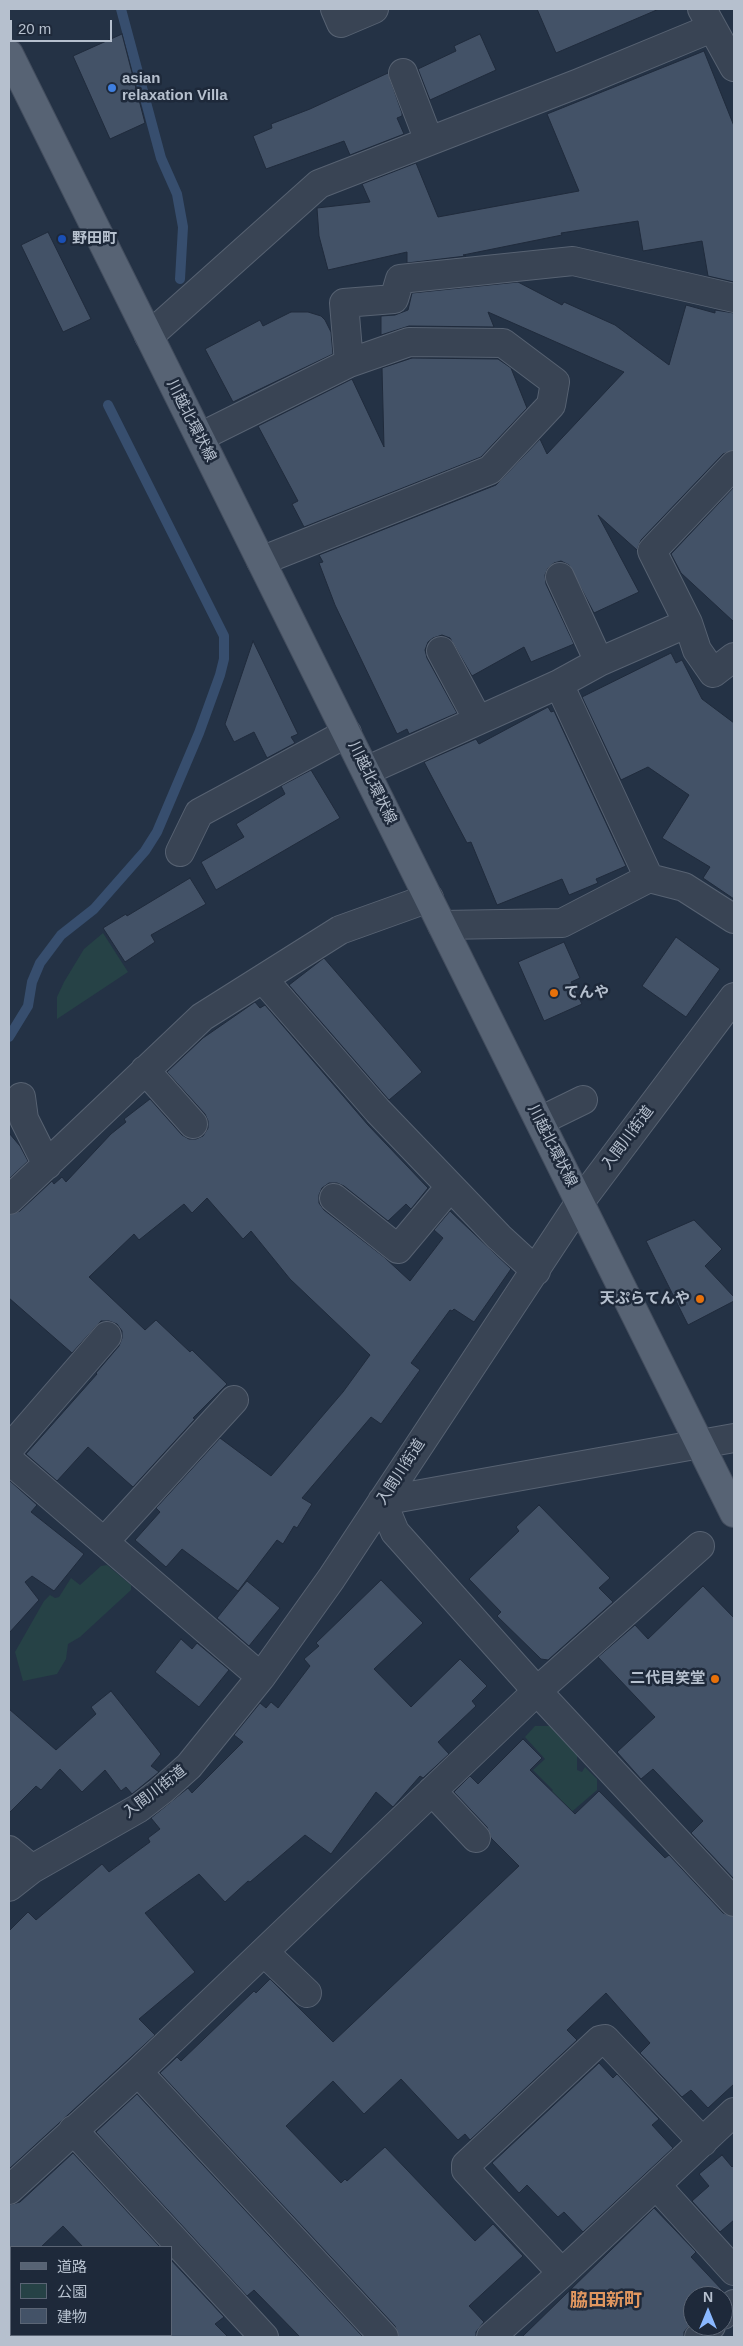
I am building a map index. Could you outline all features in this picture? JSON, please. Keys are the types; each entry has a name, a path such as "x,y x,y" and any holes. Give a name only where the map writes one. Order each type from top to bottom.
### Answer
{"main road":[{"name":"川越北環状線","path":"9,54 734,1513"}],"street":[{"path":"335,9 341,23 374,9"},
{"path":"149,336 320,184 579,83 707,18 734,67"},
{"path":"403,74 429,141"},
{"path":"349,363 344,303 394,299 400,279 573,261 734,298"},
{"path":"200,437 349,363 409,342 503,344 555,382 551,405 490,470 261,561"},
{"path":"734,465 652,551 688,623 697,650 713,673 734,657"},
{"path":"560,577 598,662"},
{"path":"366,772 559,684 598,662 688,623"},
{"path":"441,652 478,720"},
{"path":"559,684 649,878"},
{"path":"180,852 199,813 347,733"},
{"path":"442,926 562,923 649,878 684,887 734,919"},
{"path":"9,1200 202,1017 340,930 429,898"},
{"path":"263,979 378,1111 450,1187 536,1271"},
{"name":"入間川街道","path":"9,1887 32,1869 139,1808 189,1766 261,1677 331,1579 466,1373 667,1074 734,997"},
{"path":"145,1070 193,1124"},
{"path":"20,1097 24,1119 47,1165"},
{"path":"540,1121 583,1100"},
{"path":"334,1198 398,1249 450,1187"},
{"path":"9,1449 107,1336"},
{"path":"104,1542 234,1400"},
{"path":"734,1438 382,1501 395,1532 537,1692 734,1902"},
{"path":"9,1460 261,1677"},
{"path":"9,2190 138,2072 537,1692 700,1546"},
{"path":"432,1791 476,1838"},
{"path":"9,1850 32,1869"},
{"path":"264,1952 307,1993"},
{"path":"562,2274 466,2170 466,2165 600,2040 605,2039 703,2142"},
{"path":"138,2072 384,2337"},
{"path":"491,2337 562,2274 734,2112"},
{"path":"73,2130 264,2337"},
{"path":"656,2185 734,2271"}],"green space":[{"path":"103,933 128,972 57,1019 57,997 64,982 84,949"},
{"path":"107,1565 131,1585 131,1590 80,1637 68,1644 66,1659 57,1674 23,1681 15,1652 44,1601 50,1595 55,1598 59,1597 71,1578 80,1585 101,1566"},
{"path":"535,1726 550,1726 577,1755 577,1770 582,1772 585,1767 597,1779 597,1790 568,1815 526,1815 553,1790 533,1770 545,1759 525,1737"}],"building":[{"path":"537,9 659,9 556,53"},
{"path":"122,34 145,123 110,139 73,56"},
{"path":"480,34 496,70 430,100 418,69 456,51 454,46"},
{"path":"704,51 734,126 734,282 708,276 702,241 643,251 638,221 561,233 562,235 463,255 466,256 407,263 407,252 328,270 319,236 317,208 370,202 362,184 416,163 438,217 579,191 547,114"},
{"path":"388,73 402,113 402,116 397,118 404,134 350,155 344,141 266,169 253,136 272,128 271,124 310,109"},
{"path":"48,232 91,319 63,332 21,245"},
{"path":"518,282 562,305 564,302 615,325 669,365 686,305 715,313 715,310 734,313 734,450 723,454 641,540 637,550 598,515 639,592 594,613 569,565 561,561 554,563 548,568 545,575 546,584 574,644 531,662 524,647 472,676 450,638 442,635 428,642 425,650 427,658 457,713 409,734 407,729 397,734 335,605 319,563 323,562 319,555 496,485 540,439 547,454 624,372 488,312 494,327 409,326 381,335 381,316 395,315 408,310 412,293"},
{"path":"291,312 308,312 321,316 325,320 331,332 333,354 233,402 205,349 260,320 263,326"},
{"path":"412,358 498,359 511,368 527,408 481,457 304,527 292,504 298,501 258,426 352,379 384,447 382,368"},
{"path":"734,487 734,622 681,573 671,554"},
{"path":"253,641 298,734 291,737 295,743 267,758 254,732 234,742 225,724"},
{"path":"671,653 676,663 682,660 702,699 734,723 734,899 703,878 710,867 662,838 689,795 648,767 621,780 582,697"},
{"path":"548,707 551,712 554,711 626,866 596,879 598,883 569,895 562,879 497,905 471,842 467,843 424,762 476,739 479,744"},
{"path":"311,770 340,818 216,890 201,862 244,837 236,824 285,794 281,786"},
{"path":"190,878 206,904 151,935 155,942 125,962 103,928 126,914 127,916"},
{"path":"676,937 720,969 686,1017 642,986"},
{"name":"てんや","path":"564,942 580,978 571,982 582,1004 544,1021 518,962"},
{"path":"324,958 422,1072 389,1100 289,985"},
{"path":"255,1002 260,1008 265,1005 368,1125 428,1188 411,1209 406,1204 388,1221 344,1186 337,1183 329,1183 322,1188 319,1195 319,1203 324,1210 384,1257 410,1281 443,1238 434,1230 450,1211 511,1269 474,1322 454,1309 450,1310 411,1363 420,1370 381,1424 371,1417 302,1498 312,1504 297,1528 294,1526 283,1544 277,1540 238,1591 182,1549 166,1567 135,1540 160,1512 156,1508 220,1438 271,1476 343,1392 370,1355 290,1279 251,1231 243,1239 207,1198 192,1213 184,1204 139,1240 134,1234 89,1277 145,1330 156,1320 190,1352 192,1350 227,1384 193,1418 195,1419 133,1487 88,1447 57,1481 26,1454 97,1374 119,1346 122,1331 117,1324 101,1321 72,1353 9,1298 9,1215 20,1211 52,1181 54,1184 62,1177 66,1182 111,1134 126,1122 124,1119 150,1099 182,1135 189,1139 203,1136 208,1128 205,1114 167,1072 203,1038"},
{"path":"9,1133 20,1146 28,1161 9,1179"},
{"path":"694,1220 722,1249 705,1266 734,1297 734,1301 688,1325 646,1241"},
{"path":"9,1480 37,1505 31,1512 84,1554 54,1591 32,1576 25,1582 39,1600 9,1633"},
{"path":"539,1505 610,1578 599,1588 613,1602 548,1660 541,1659 497,1616 501,1612 469,1579 519,1531 516,1527"},
{"path":"381,1580 423,1623 374,1669 411,1707 460,1659 487,1686 472,1701 476,1706 438,1742 449,1754 423,1778 420,1776 393,1807 376,1792 331,1854 305,1835 225,1902 199,1874 145,1913 195,1972 139,2019 155,2035 9,2169 9,1931 28,1912 36,1920 102,1864 109,1872 150,1842 148,1838 160,1829 151,1818 188,1788 192,1793 243,1742 234,1735 260,1703 266,1708 271,1702 278,1708 310,1666 304,1659 319,1646 316,1643"},
{"path":"247,1581 280,1608 249,1646 217,1618"},
{"path":"703,1586 734,1618 734,1879 691,1833 703,1821 653,1769 641,1779 617,1752 655,1717 598,1657 635,1625 648,1639"},
{"path":"181,1639 192,1649 197,1643 229,1670 199,1707 155,1672"},
{"path":"111,1691 161,1754 151,1766 159,1772 132,1794 126,1787 121,1791 105,1770 82,1792 60,1769 41,1790 36,1786 9,1813 9,1709 56,1750 96,1714 91,1707"},
{"path":"523,1739 542,1758 530,1770 575,1814 599,1791 665,1858 669,1855 723,1913 734,1917 734,2084 708,2108 691,2090 682,2097 640,2053 650,2043 606,1993 567,2030 577,2040 470,2140 465,2134 458,2140 401,2079 364,2114 333,2081 286,2126 341,2183 345,2179 347,2181 385,2147 475,2241 493,2224 523,2256 469,2306 484,2322 476,2332 476,2337 399,2337 395,2326 160,2073 177,2057 181,2061 254,1991 256,1993 270,1979 333,2042 519,1866 491,1838 487,1827 454,1792 470,1776 478,1784"},
{"path":"599,2063 613,2078 617,2074 659,2119 652,2125 673,2148 583,2232 564,2212 558,2217 527,2185 519,2193 492,2163"},
{"path":"137,2094 363,2337 300,2337 254,2290 247,2296 96,2132"},
{"path":"73,2153 159,2246 82,2246 63,2226 42,2246 9,2247 9,2205 20,2202"},
{"path":"722,2155 732,2167 734,2165 734,2220 720,2232 692,2201 709,2186 699,2174"},
{"path":"654,2208 696,2252 691,2257 718,2286 683,2286 684,2337 522,2337"},
{"path":"172,2261 224,2317 215,2324 228,2337 171,2337"}],"waterway":[{"path":"121,9 161,158 177,194 183,227 180,279"},
{"path":"9,1037 28,1006 32,982 40,963 61,935 94,909 145,851 157,832 199,733 224,659 224,636 108,405"}],"place":[{"name":"asian relaxation Villa","path":"112,88"},
{"name":"野田町","path":"62,239"},
{"name":"てんや","path":"554,993"},
{"name":"天ぷらてんや","path":"700,1299"},
{"name":"二代目笑堂","path":"715,1679"}],"district":[{"name":"脇田新町","path":"606,2301"}]}
